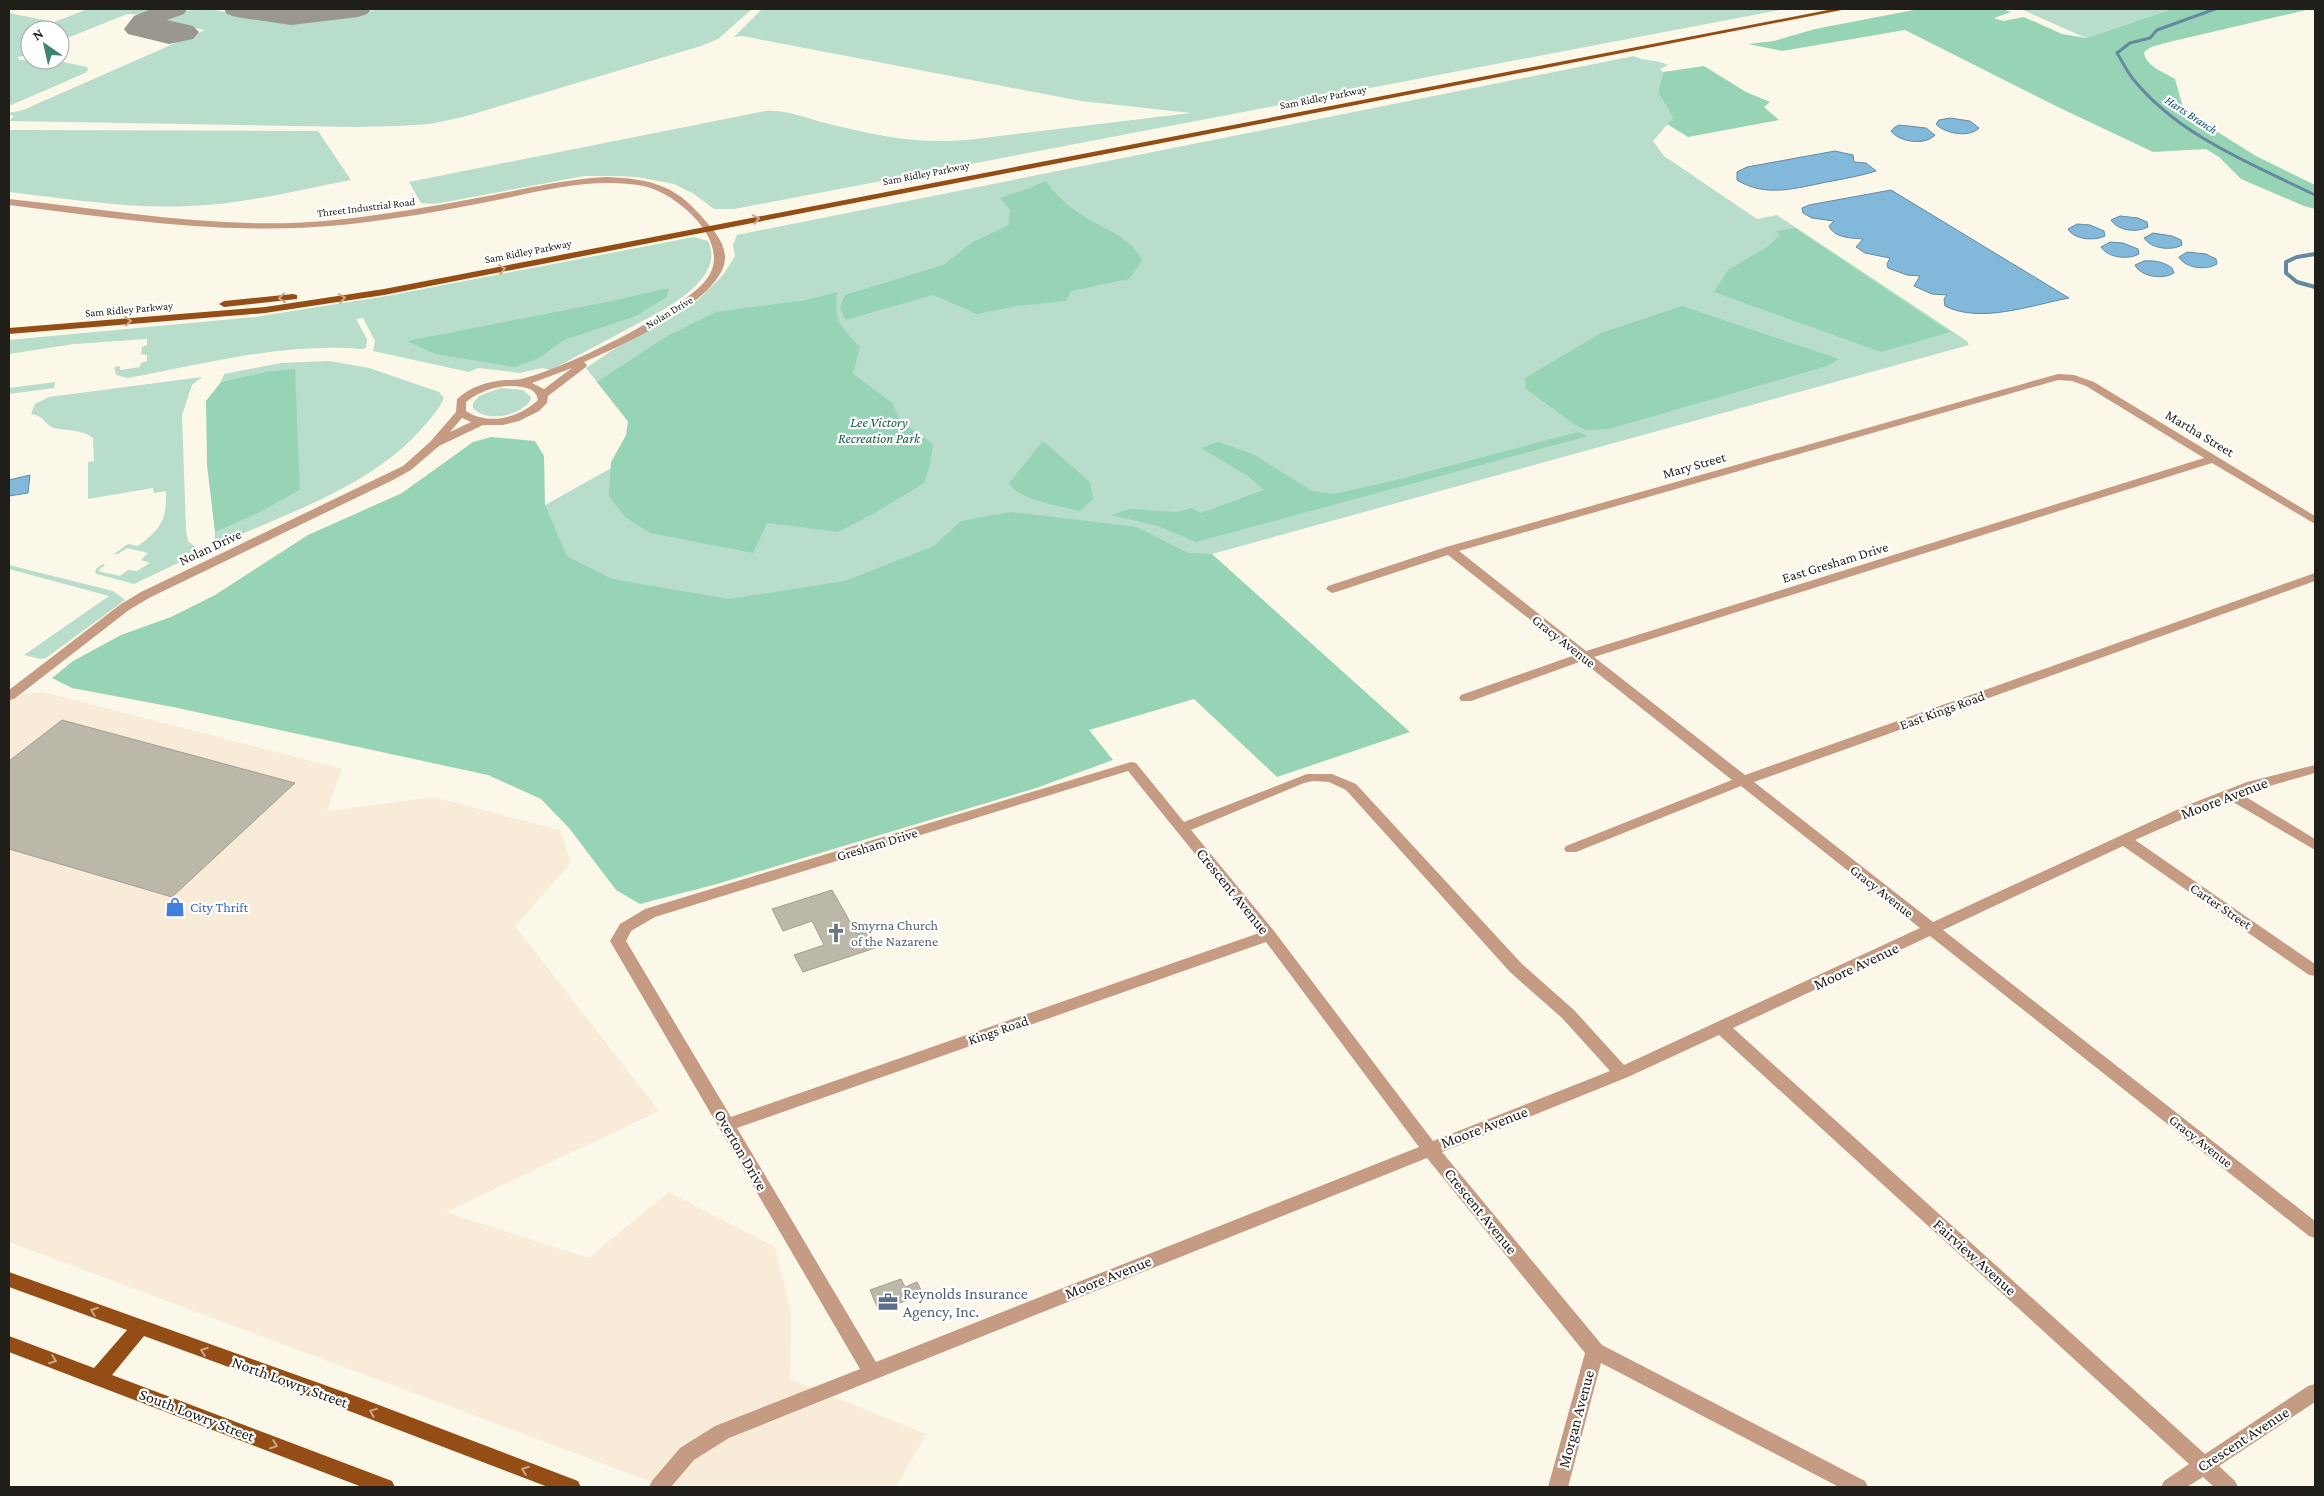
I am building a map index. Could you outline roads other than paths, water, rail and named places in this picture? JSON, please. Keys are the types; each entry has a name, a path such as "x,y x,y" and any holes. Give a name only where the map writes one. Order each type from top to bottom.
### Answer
{"main road":[{"name":"Sam Ridley Parkway","path":"9,333 265,310 366,294 705,225 1809,9"},
{"name":"Sam Ridley Parkway","path":"9,322 300,296 378,283 705,225 1843,9"},
{"name":"North Lowry Street","path":"9,1279 351,1403 571,1487"},
{"path":"98,1377 140,1328"},
{"name":"South Lowry Street","path":"9,1344 385,1487"}],"street":[{"name":"Threet Industrial Road","path":"9,202 196,226 322,224 413,213 562,185 604,180 645,184 663,188 683,199 705,225"},
{"name":"Nolan Drive","path":"9,695 125,607 145,595 407,468 435,444 461,412 461,402 473,391 495,384 520,383 552,373 598,352 668,315 690,301 716,275 720,264 718,242 705,225"},
{"name":"Nolan Drive","path":"435,444 482,421 503,421 529,413 543,401 543,395 598,352"},
{"name":"Martha Street","path":"2067,377 2090,384 2315,521"},
{"name":"Mary Street","path":"1332,589 1450,550 2040,381 2067,377"},
{"path":"520,383 539,389 543,395"},
{"path":"461,412 473,420 482,421"},
{"name":"East Gresham Drive","path":"1466,698 1583,656 2214,459"},
{"name":"Gracy Avenue","path":"1450,550 2315,1231"},
{"name":"East Kings Road","path":"1571,849 1742,781 2315,577"},
{"name":"Crescent Avenue","path":"1131,766 1269,935 1429,1148 1595,1351 1858,1487"},
{"name":"Gresham Drive","path":"625,928 635,920 667,908 1131,766"},
{"name":"Moore Avenue","path":"659,1487 687,1454 722,1432 1429,1148 1622,1073 2229,793 2274,778 2315,769"},
{"path":"1182,828 1299,780 1316,776 1331,776 1342,781 1358,794 1516,968 1568,1014 1622,1073"},
{"path":"2229,793 2315,845"},
{"name":"Carter Street","path":"2126,841 2315,970"},
{"name":"Overton Drive","path":"625,928 618,941 872,1372"},
{"name":"Kings Road","path":"727,1125 1269,935"},
{"name":"Fairview Avenue","path":"1722,1027 2228,1487"},
{"name":"Morgan Avenue","path":"1558,1487 1595,1351"},
{"name":"Crescent Avenue","path":"2171,1487 2315,1392"}],"water":[{"path":"1950,118 1970,121 1979,128 1970,133 1958,134 1945,130 1936,124 1939,120"},
{"path":"1899,125 1926,128 1935,135 1925,141 1906,140 1891,131"},
{"path":"1835,151 1853,155 1854,162 1866,163 1876,171 1845,179 1781,190 1759,189 1737,180 1737,172 1747,167"},
{"path":"1891,190 2069,298 1990,313 1959,311 1945,306 1944,299 1947,295 1932,294 1914,286 1920,276 1907,275 1888,268 1887,264 1890,258 1865,253 1856,247 1863,239 1839,235 1831,230 1829,226 1834,221 1812,218 1803,213 1802,208 1809,205"},
{"path":"2120,216 2138,218 2147,222 2148,227 2139,230 2123,229 2111,220"},
{"path":"2077,224 2090,225 2104,231 2105,236 2090,239 2075,235 2068,229"},
{"path":"2153,233 2172,236 2181,240 2182,245 2173,248 2162,248 2151,245 2144,238"},
{"path":"2110,242 2123,243 2138,249 2139,254 2129,257 2118,257 2108,254 2101,247"},
{"path":"2187,252 2206,254 2216,259 2217,264 2202,268 2186,264 2179,257"},
{"path":"2144,261 2166,264 2172,268 2174,273 2158,277 2147,275 2135,265"},
{"path":"30,475 28,493 9,496 9,480"}],"waterway":[{"name":"Harts Branch","path":"2215,9 2157,30 2150,38 2130,43 2117,53 2133,79 2151,99 2194,133 2242,160 2315,195"},
{"name":"Harts Branch","path":"2315,254 2297,257 2286,262 2286,273 2297,282 2315,287"}],"place":[{"name":"City Thrift","path":"175,907"},
{"name":"Smyrna Church of the Nazarene","path":"836,933"},
{"name":"Reynolds Insurance Agency, Inc.","path":"888,1302"}],"park label":[{"name":"Lee Victory Recreation Park","path":"879,430"}]}
